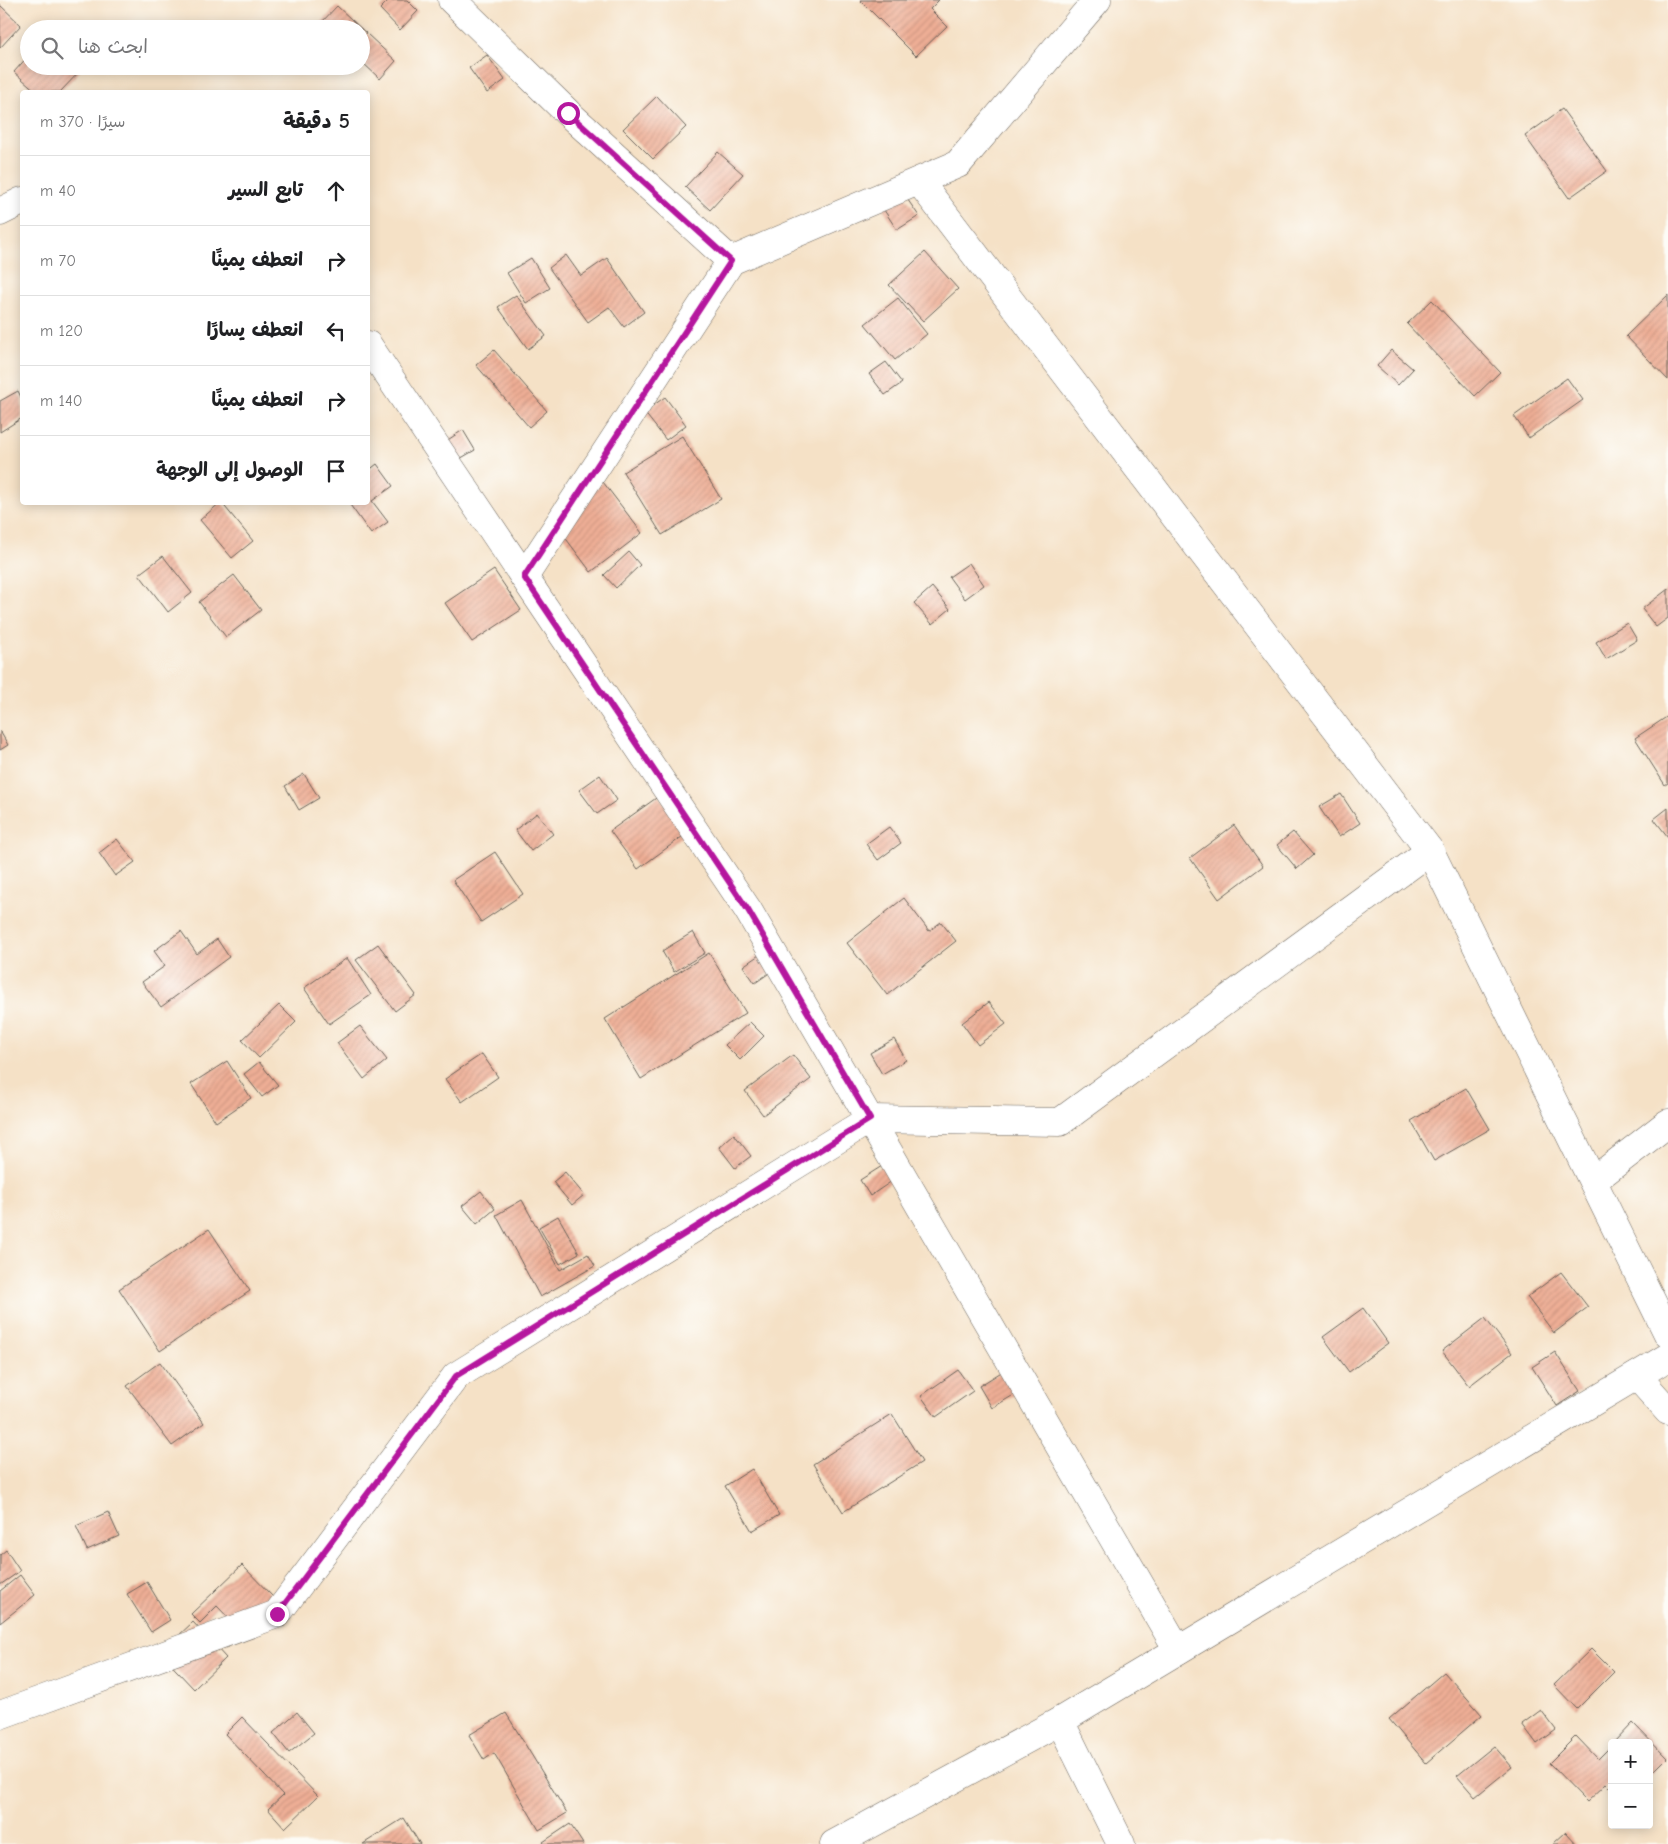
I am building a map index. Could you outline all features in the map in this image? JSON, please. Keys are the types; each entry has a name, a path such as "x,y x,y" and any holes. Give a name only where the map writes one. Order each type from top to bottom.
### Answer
{"street":[{"path":"452,0 568,113 731,261"},
{"path":"524,577 731,261 958,164 1097,0"},
{"path":"919,181 1430,851 1668,1334"},
{"path":"0,212 20,202"},
{"path":"370,348 748,910 1178,1650"},
{"path":"0,1715 277,1614 456,1376 870,1119 1060,1122 1430,851"},
{"path":"1593,1181 1668,1123"},
{"path":"834,1844 1060,1722 1668,1357"},
{"path":"1637,1376 1668,1411"},
{"path":"1060,1722 1121,1844"}],"building":[{"path":"389,0 407,0 418,11 400,30 380,9"},
{"path":"860,0 939,0 930,9 947,26 916,56"},
{"path":"0,5 20,26 0,48"},
{"path":"337,6 352,20 324,20"},
{"path":"370,37 396,61 380,79 370,70"},
{"path":"487,55 505,80 487,93 469,68"},
{"path":"20,65 20,75 76,75 62,90 35,90 14,72"},
{"path":"657,96 686,127 653,159 623,129"},
{"path":"1562,109 1607,171 1569,198 1525,136"},
{"path":"718,152 743,174 710,210 685,187"},
{"path":"903,193 919,216 897,230 882,207"},
{"path":"925,252 958,289 923,321 889,285"},
{"path":"566,255 581,276 607,258 644,312 624,327 609,307 588,322 549,268"},
{"path":"531,258 550,288 526,303 507,273"},
{"path":"516,295 546,336 528,349 498,307"},
{"path":"1668,295 1668,380 1626,336"},
{"path":"898,298 927,334 895,360 865,324"},
{"path":"1432,300 1500,372 1475,396 1407,324"},
{"path":"494,350 547,411 529,427 476,365"},
{"path":"1391,350 1413,369 1398,385 1377,366"},
{"path":"886,362 902,383 885,395 869,374"},
{"path":"1567,378 1583,400 1529,438 1514,416"},
{"path":"18,391 20,395 20,419 0,432 0,401"},
{"path":"665,397 686,425 666,440 644,412"},
{"path":"463,430 475,450 451,464 440,445"},
{"path":"682,436 721,499 662,535 623,472"},
{"path":"377,464 393,486 372,501 388,522 371,534 350,505 370,505 370,469"},
{"path":"603,482 642,533 591,572 552,520"},
{"path":"218,505 223,505 253,541 232,558 200,520"},
{"path":"629,552 640,565 616,588 604,575"},
{"path":"163,556 192,593 168,612 139,574"},
{"path":"969,563 984,585 965,599 949,577"},
{"path":"494,570 521,610 472,642 445,603"},
{"path":"234,575 261,610 226,637 199,602"},
{"path":"932,587 950,609 932,624 914,603"},
{"path":"1668,589 1668,618 1656,627 1642,609"},
{"path":"1627,623 1637,640 1606,659 1596,642"},
{"path":"1668,716 1668,783 1665,785 1635,738"},
{"path":"0,731 8,745 0,750"},
{"path":"304,774 319,798 299,810 285,786"},
{"path":"600,775 617,800 597,814 579,790"},
{"path":"1341,794 1360,823 1339,837 1319,807"},
{"path":"659,796 686,834 638,869 610,831"},
{"path":"1668,808 1668,837 1654,819"},
{"path":"537,813 553,834 531,851 515,830"},
{"path":"1234,825 1263,866 1219,899 1190,858"},
{"path":"889,827 901,843 878,860 866,844"},
{"path":"1293,832 1313,855 1297,869 1277,845"},
{"path":"117,839 135,862 115,876 99,853"},
{"path":"495,852 523,894 481,922 453,880"},
{"path":"904,898 929,931 941,922 956,941 887,995 847,943"},
{"path":"181,931 197,954 217,939 229,957 161,1007 142,982 165,966 154,951"},
{"path":"693,932 705,953 674,972 662,951"},
{"path":"378,944 416,995 395,1011 356,960"},
{"path":"709,953 746,1013 641,1079 605,1019"},
{"path":"762,953 775,969 755,983 743,966"},
{"path":"347,958 371,995 329,1024 304,988"},
{"path":"989,1002 1006,1024 978,1045 962,1023"},
{"path":"279,1005 296,1022 259,1058 242,1040"},
{"path":"750,1022 764,1036 740,1060 725,1045"},
{"path":"360,1026 387,1060 364,1079 337,1043"},
{"path":"894,1039 906,1060 882,1074 870,1053"},
{"path":"482,1054 498,1077 462,1102 445,1079"},
{"path":"793,1055 811,1079 763,1115 745,1091"},
{"path":"227,1061 251,1098 216,1122 191,1084"},
{"path":"259,1062 278,1085 262,1097 244,1074"},
{"path":"1466,1088 1490,1129 1434,1161 1411,1121"},
{"path":"734,1134 751,1156 735,1168 719,1147"},
{"path":"882,1166 892,1181 870,1196 860,1180"},
{"path":"565,1172 584,1195 572,1205 553,1182"},
{"path":"481,1191 495,1209 477,1224 462,1206"},
{"path":"522,1200 560,1270 588,1254 595,1266 540,1297 496,1215"},
{"path":"558,1216 579,1253 560,1264 539,1227"},
{"path":"209,1229 250,1291 160,1351 119,1289"},
{"path":"1561,1272 1588,1307 1554,1333 1527,1297"},
{"path":"1363,1308 1388,1343 1349,1372 1323,1337"},
{"path":"1485,1318 1512,1353 1469,1386 1442,1351"},
{"path":"1555,1352 1580,1391 1557,1406 1532,1367"},
{"path":"160,1362 204,1423 172,1446 127,1386"},
{"path":"958,1370 973,1391 936,1417 921,1396"},
{"path":"1003,1371 1017,1393 992,1408 979,1386"},
{"path":"892,1414 922,1462 843,1512 813,1464"},
{"path":"752,1469 779,1515 752,1531 725,1486"},
{"path":"108,1512 119,1536 87,1550 76,1526"},
{"path":"6,1550 20,1571 0,1585 0,1555"},
{"path":"242,1565 274,1598 240,1630 217,1606 200,1623 191,1614"},
{"path":"20,1575 35,1595 0,1623 0,1591"},
{"path":"147,1582 170,1620 151,1632 127,1594"},
{"path":"193,1622 226,1658 194,1689 160,1653"},
{"path":"1591,1649 1614,1672 1577,1709 1554,1685"},
{"path":"1444,1672 1482,1715 1426,1763 1389,1719"},
{"path":"1541,1710 1556,1730 1537,1744 1522,1724"},
{"path":"297,1712 314,1733 289,1753 273,1733"},
{"path":"506,1713 567,1813 539,1830 494,1753 484,1760 469,1735"},
{"path":"242,1717 318,1796 285,1828 268,1809 283,1795 225,1734"},
{"path":"1633,1723 1649,1739 1618,1739"},
{"path":"1576,1736 1598,1759 1608,1749 1608,1786 1606,1784 1587,1802 1549,1763"},
{"path":"1653,1744 1667,1758 1653,1772"},
{"path":"1494,1746 1512,1767 1475,1797 1457,1776"},
{"path":"404,1818 420,1844 363,1844"},
{"path":"570,1824 583,1844 544,1844 543,1842"},
{"path":"1566,1832 1577,1844 1553,1844"}],"route":[{"path":"277,1614 456,1376 870,1119 748,910 524,577 731,261 568,113"}]}
